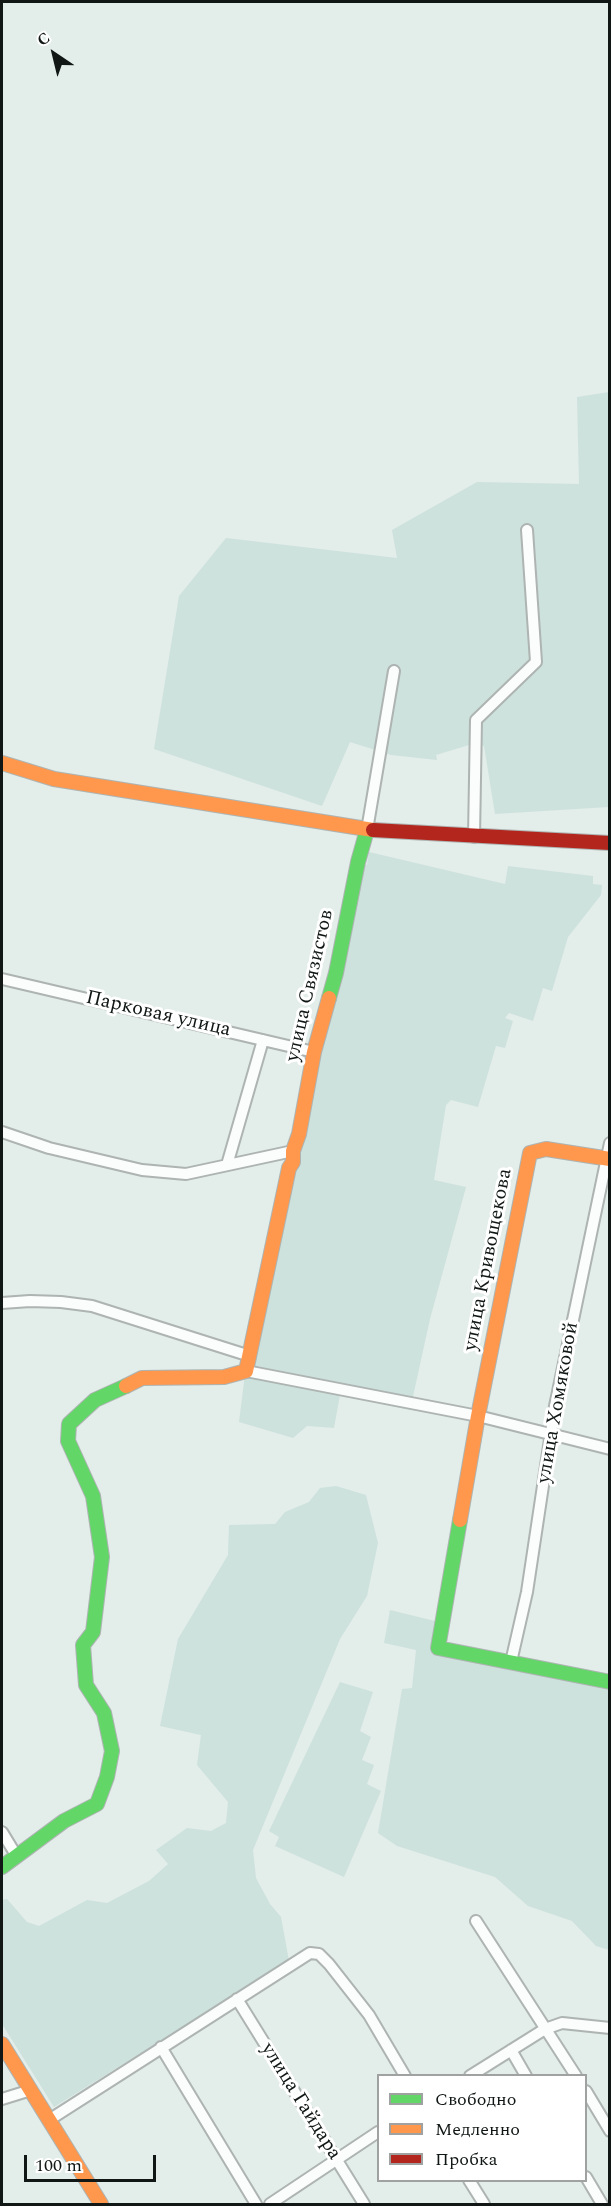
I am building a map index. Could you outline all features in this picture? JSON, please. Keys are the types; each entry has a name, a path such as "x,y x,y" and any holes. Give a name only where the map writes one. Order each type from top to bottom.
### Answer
{"street":[{"path":"474,837 476,720 536,662 527,530"},
{"path":"367,830 394,671"},
{"path":"2,763 54,779 367,830 609,843"},
{"name":"улица Связистов","path":"246,1371 289,1168 293,1162 293,1151 299,1134 314,1052 336,973 358,862 367,830"},
{"name":"Парковая улица","path":"2,979 314,1052"},
{"name":"улица Связистов","path":"227,1165 263,1040"},
{"path":"2,1132 49,1148 142,1170 186,1174 293,1151"},
{"name":"улица Хомяковой","path":"511,1662 527,1592 555,1406 608,1159 609,1143"},
{"name":"улица Кривощекова","path":"478,1416 530,1153 546,1149 608,1159"},
{"path":"2,1304 30,1301 92,1306 250,1356"},
{"path":"2,1867 64,1821 97,1804 107,1777 112,1750 104,1713 86,1685 83,1645 93,1632 102,1557 93,1496 68,1441 69,1424 95,1400 142,1378 224,1377 246,1371 478,1416 609,1449"},
{"path":"478,1416 438,1648 609,1682"},
{"path":"2,1832 16,1855"},
{"path":"476,1921 575,2074"},
{"path":"49,2120 310,1953 319,1954 329,1964 369,2015 404,2074"},
{"name":"улица Гайдара","path":"237,1999 364,2205"},
{"path":"473,2074 545,2029 562,2023 609,2028"},
{"path":"2,2044 101,2205"},
{"path":"160,2047 256,2205"},
{"path":"511,2050 525,2074"},
{"path":"2,2099 31,2090"},
{"path":"587,2094 609,2131"},
{"path":"270,2205 377,2133"},
{"path":"587,2180 602,2205"},
{"path":"471,2182 484,2205"}],"shaded area":[{"path":"609,392 609,807 495,814 484,746 469,745 436,755 437,760 391,755 350,742 322,806 154,749 179,596 226,538 397,558 392,530 477,482 579,484 577,397"},
{"path":"369,852 505,884 508,866 593,876 593,884 602,885 601,895 568,937 552,991 543,988 533,1021 509,1013 505,1018 513,1021 505,1048 496,1046 478,1107 451,1100 446,1105 434,1180 466,1187 430,1319 410,1410 340,1395 334,1428 307,1426 293,1438 239,1422 248,1349 354,859 367,865"},
{"path":"336,1486 366,1495 378,1543 367,1596 340,1639 253,1850 256,1878 270,1904 281,1917 289,1961 54,2107 2,2024 2,1900 7,1899 27,1922 39,1926 87,1900 107,1903 149,1881 168,1864 156,1850 187,1828 211,1831 226,1823 228,1802 197,1765 201,1735 160,1726 178,1639 228,1555 229,1525 275,1524 285,1512 309,1502 320,1488"},
{"path":"390,1610 439,1622 435,1650 609,1684 609,1950 596,1946 572,1921 528,1906 495,1877 397,1846 378,1833 402,1689 412,1688 416,1650 384,1643"},
{"path":"340,1682 373,1692 360,1731 371,1737 362,1760 374,1765 367,1784 381,1791 344,1877 275,1846 279,1837 269,1831"}],"traffic: fast":[{"path":"329,998 367,830"},
{"path":"2,1867 64,1821 97,1804 107,1777 112,1751 104,1713 86,1685 83,1645 93,1632 102,1557 93,1496 68,1441 69,1424 95,1400 126,1386"},
{"path":"460,1520 438,1648 610,1682"}],"traffic: slow":[{"path":"2,763 54,779 373,830"},
{"path":"126,1386 142,1378 224,1377 246,1371 289,1168 293,1162 293,1151 299,1134 314,1052 329,998"},
{"path":"460,1520 478,1416 530,1153 546,1149 610,1159"},
{"path":"2,2044 101,2204"}],"traffic: jam":[{"path":"373,830 610,843"}]}
